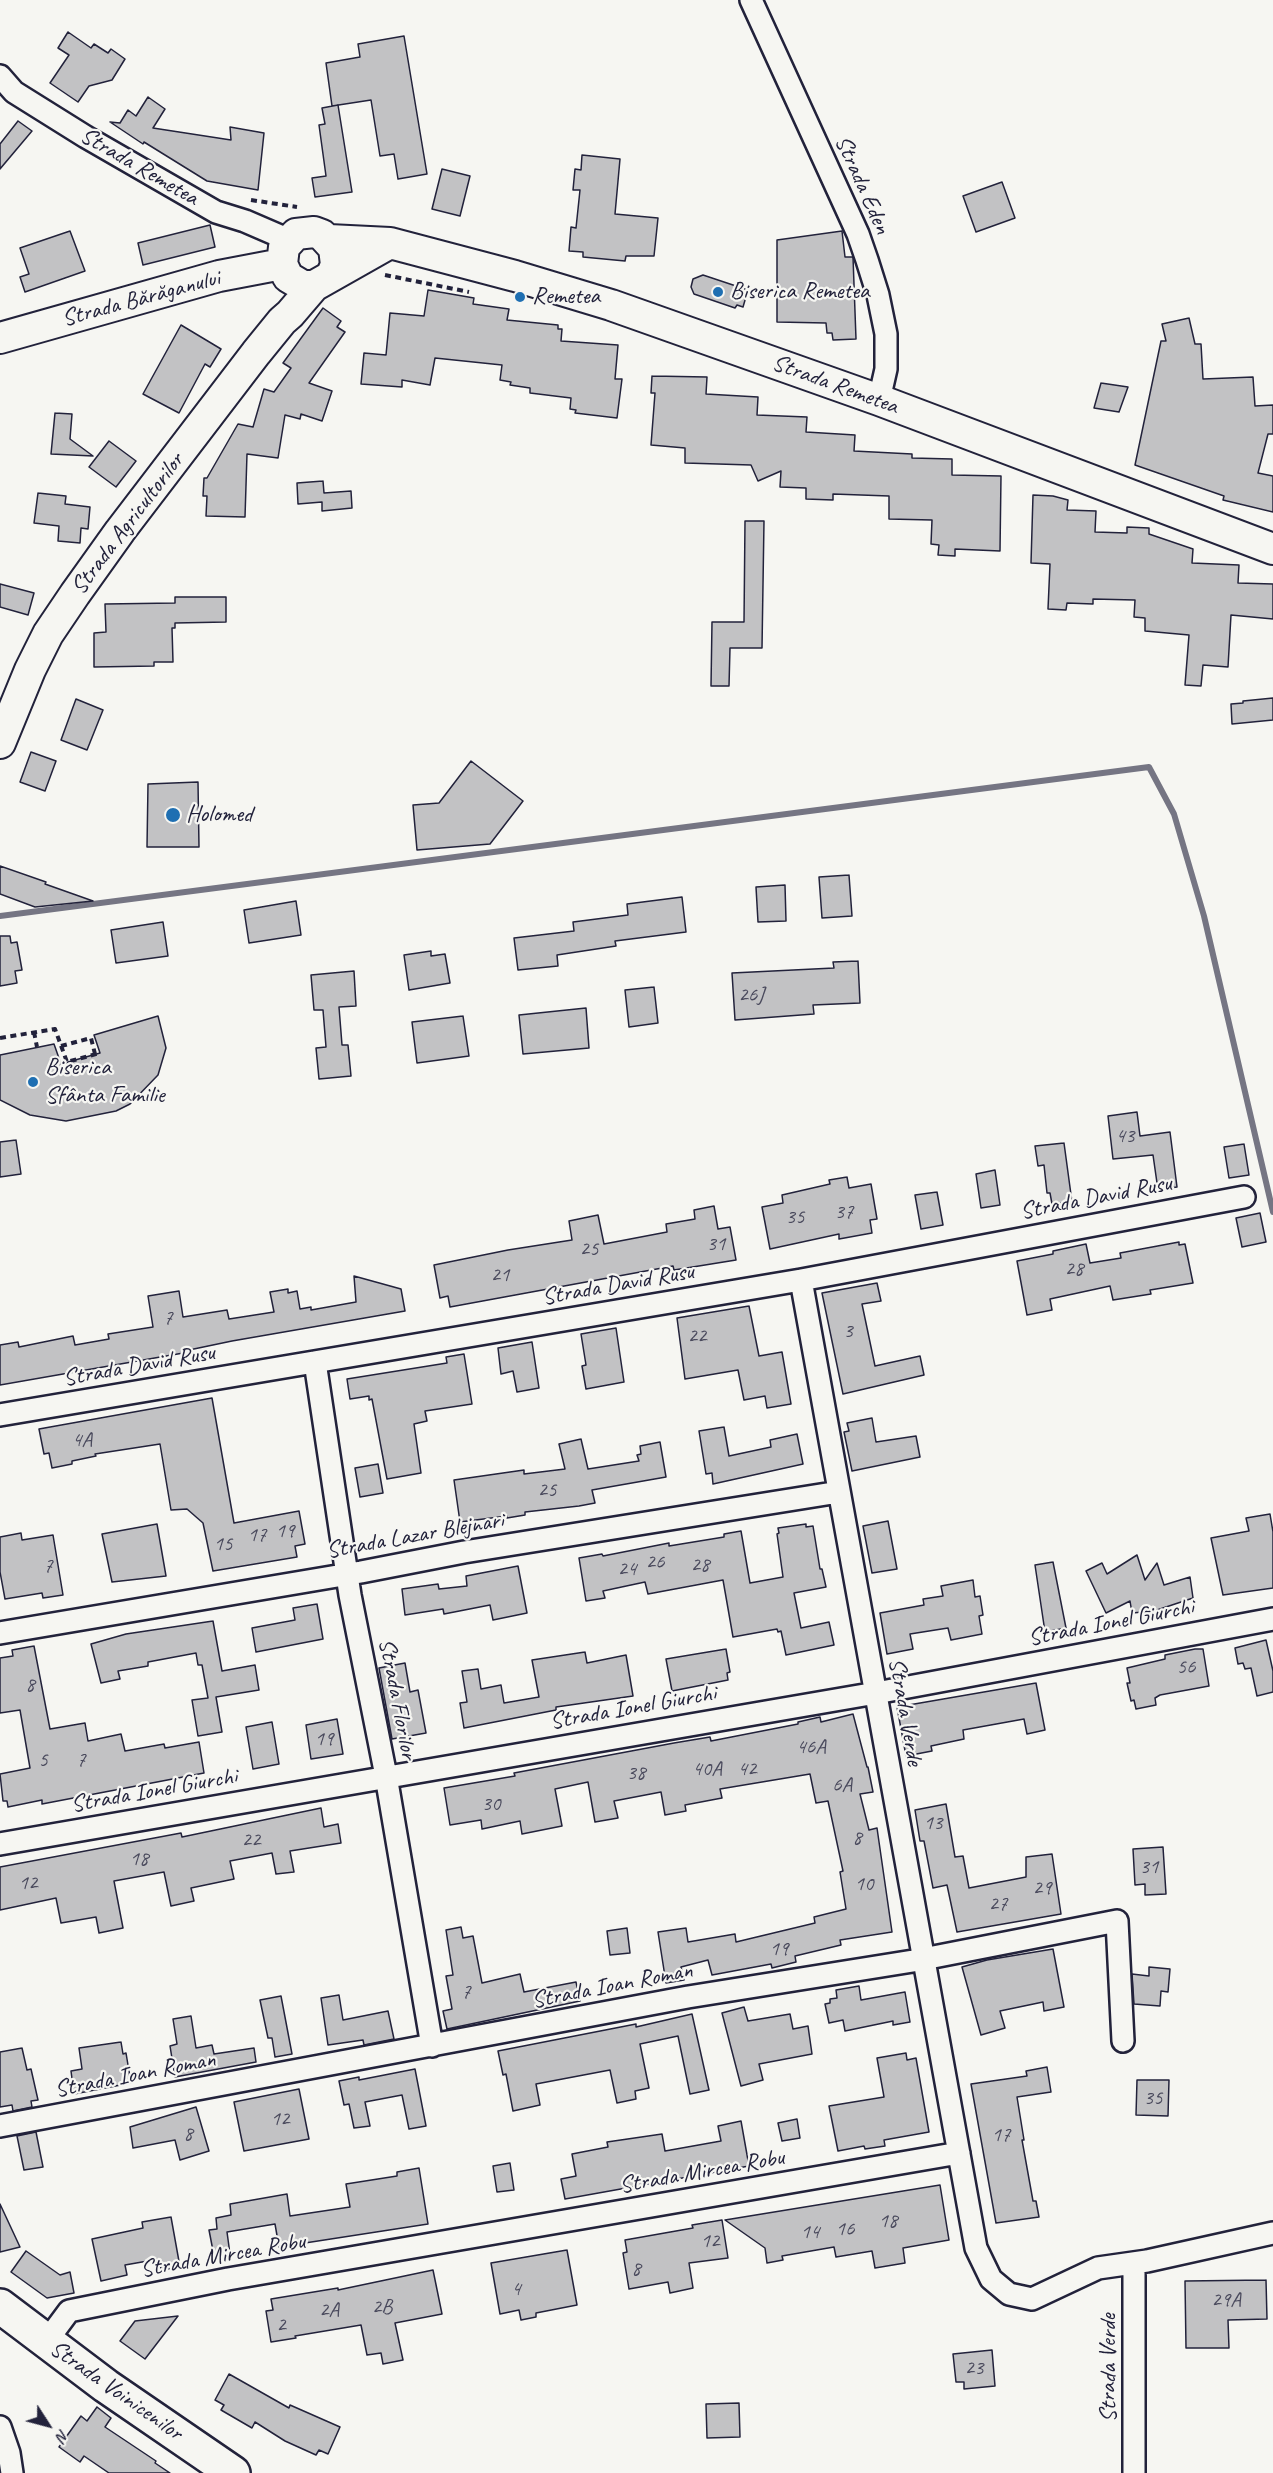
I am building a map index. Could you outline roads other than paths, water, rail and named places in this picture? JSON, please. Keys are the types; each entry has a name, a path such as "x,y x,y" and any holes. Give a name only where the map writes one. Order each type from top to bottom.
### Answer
{"main road":[{"name":"Strada Voinicenilor","path":"0,2306 106,2386 233,2473"}],"street":[{"name":"Strada Eden","path":"751,0 850,216 867,260 878,295 886,334 886,369 879,400"},
{"name":"Strada Remetea","path":"0,76 14,92 32,104 216,212 301,268"},
{"name":"Strada Remetea","path":"301,268 296,234 314,232 329,240 390,243 515,276 611,305 879,400 1273,549"},
{"name":"Strada Agricultorilor","path":"0,743 30,670 55,624 120,531 282,321 301,268 336,257 329,240"},
{"path":"301,268 390,243"},
{"name":"Strada Bărăganului","path":"0,338 219,276 301,268"},
{"name":"Strada David Rusu","path":"0,1415 801,1280 1244,1197"},
{"name":"Strada Verde","path":"801,1280 959,2153"},
{"name":"Strada Florilor","path":"315,1362 350,1595 386,1776 432,2046"},
{"name":"Strada Lazar Blejnari","path":"0,1633 476,1550 839,1492"},
{"name":"Strada Ionel Giurchi","path":"0,1844 876,1693 1273,1619"},
{"name":"Strada Ioan Roman","path":"0,2126 688,1997 924,1958 1117,1921 1123,2041"},
{"path":"959,2153 976,2248 992,2279 1009,2294 1032,2299 1098,2268 1134,2263 1273,2233"},
{"name":"Strada Mircea Robu","path":"46,2342 69,2311 228,2279 959,2153"},
{"name":"Strada Verde","path":"1134,2263 1134,2473"},
{"path":"0,2427 9,2453 12,2473"}],"waterway":[{"path":"0,916 1149,767 1174,814 1204,916 1273,1212"}],"place":[{"name":"Biserica Remetea","path":"718,292"},
{"name":"Remetea","path":"520,297"},
{"name":"Holomed","path":"173,815"},
{"name":"Biserica Sfânta Familie","path":"33,1082"}]}
